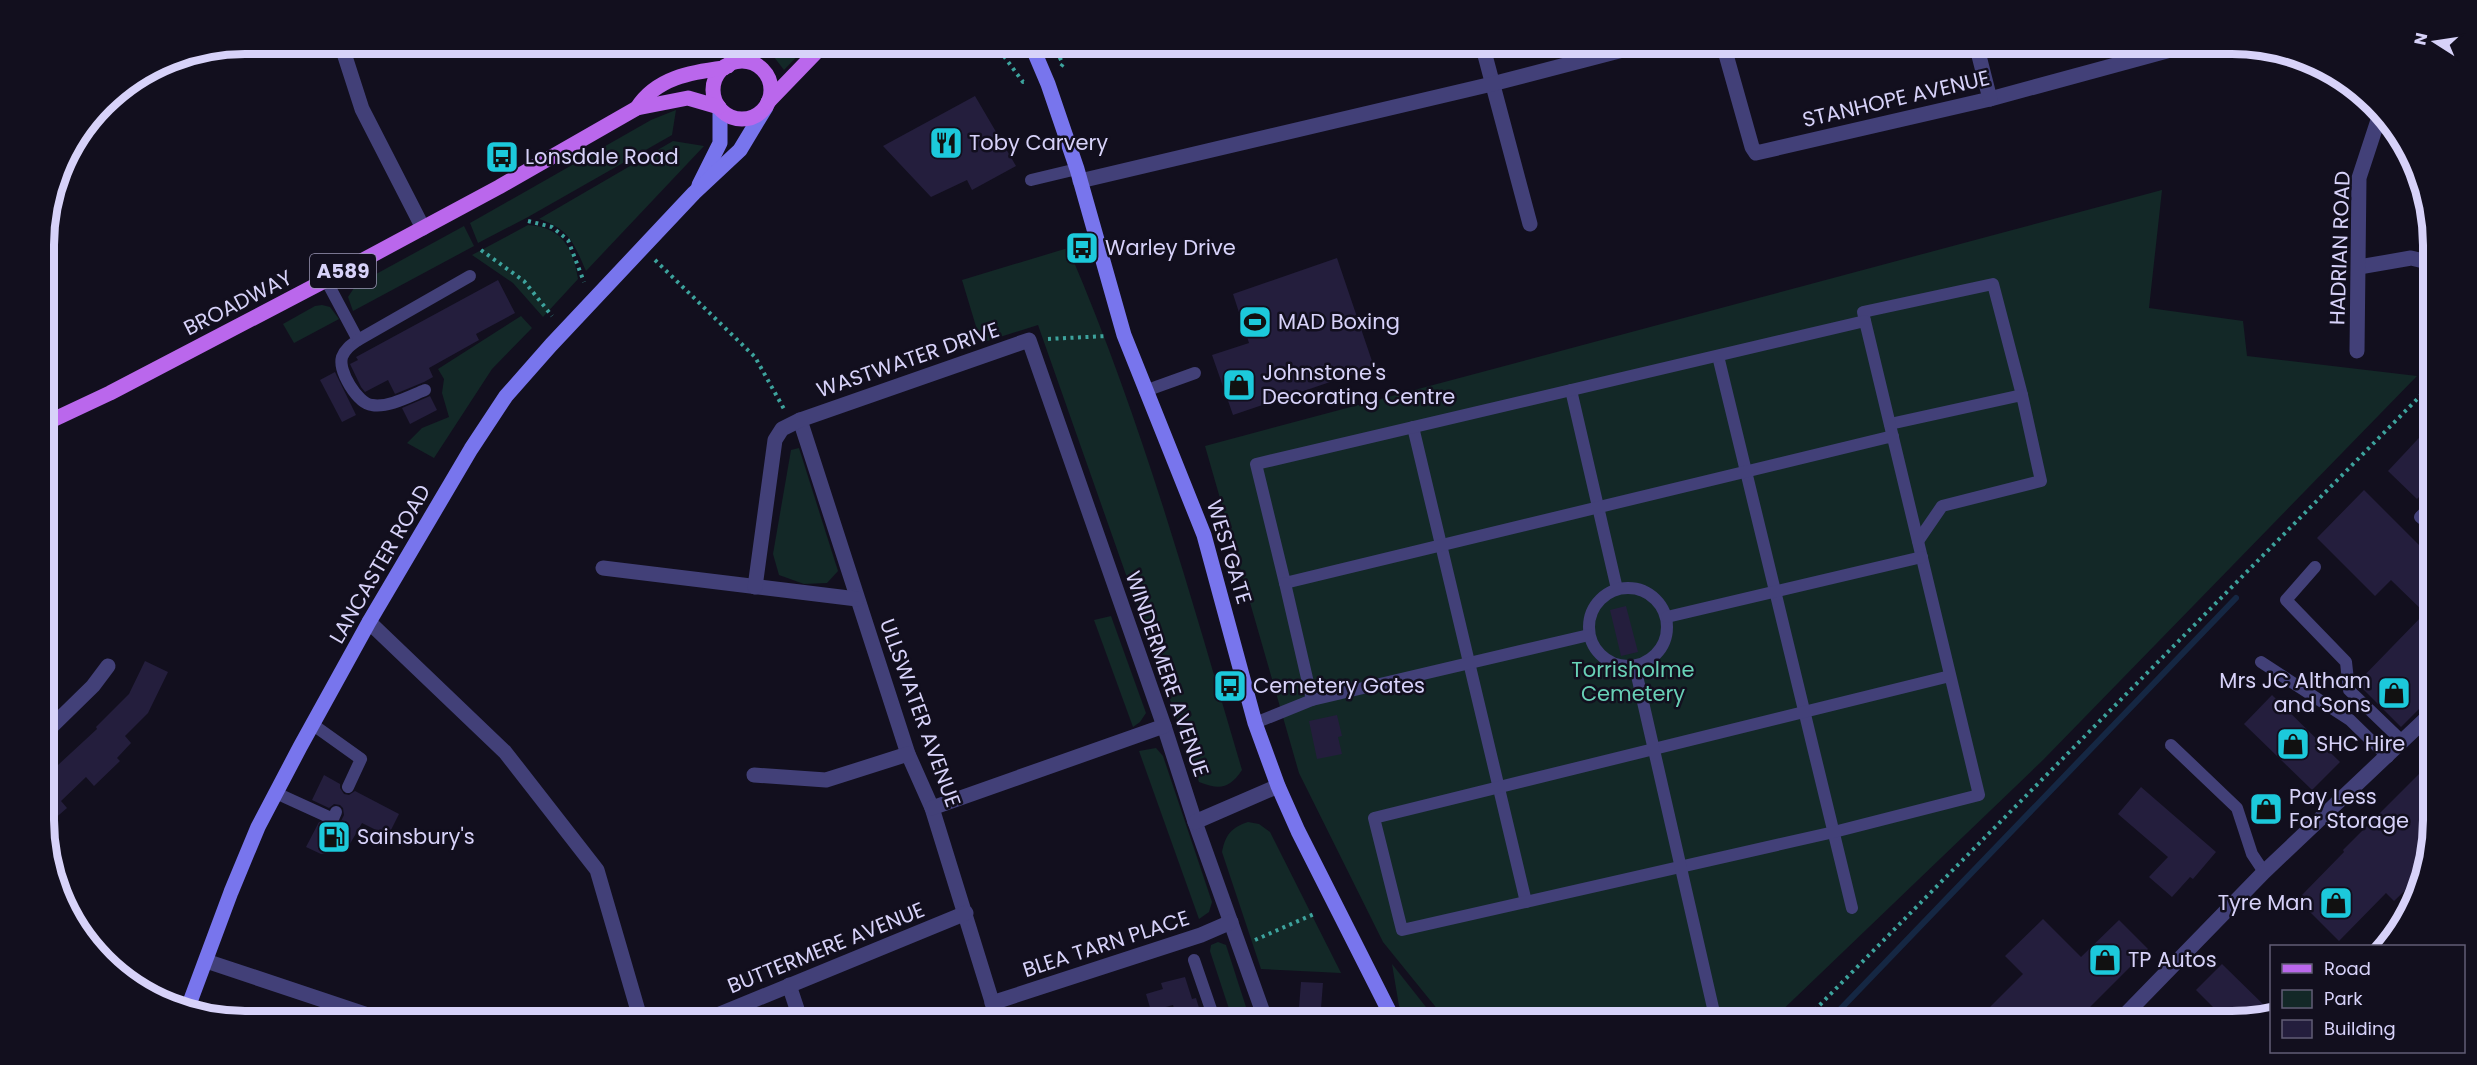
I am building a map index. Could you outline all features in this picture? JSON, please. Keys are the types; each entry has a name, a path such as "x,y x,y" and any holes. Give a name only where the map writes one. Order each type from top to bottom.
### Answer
{"main road":[{"path":"720,108 714,99 717,77 737,54"},
{"name":"LANCASTER ROAD","path":"190,1002 258,827 369,622 471,449 506,396 694,193 740,150 767,104 814,54"},
{"name":"WESTGATE","path":"1028,54 1048,84"},
{"name":"WESTGATE","path":"1035,54 1079,175 1124,335 1204,535 1255,723 1278,786 1298,831 1389,1011"},
{"name":"A589","path":"720,108 728,115 740,119 754,117 767,104 771,95 769,80 760,68 749,62 726,67"},
{"name":"BROADWAY","path":"637,108 645,96 673,79 687,73 726,67"},
{"name":"BROADWAY","path":"54,419 110,393 326,280 637,108 688,98 720,108"},
{"name":"LANCASTER ROAD","path":"694,193 720,143 720,108"}],"street":[{"path":"344,54 362,109 423,228"},
{"path":"1484,54 1530,224"},
{"path":"1079,175 1492,84 1608,54"},
{"name":"STANHOPE AVENUE","path":"1726,54 1752,147 1756,153 1990,99 2156,54"},
{"path":"1979,54 1990,99"},
{"name":"HADRIAN ROAD","path":"2357,351 2359,178 2377,122"},
{"path":"2359,267 2411,258 2423,261"},
{"name":"WASTWATER DRIVE","path":"795,422 1029,340"},
{"name":"WINDERMERE AVENUE","path":"1029,340 1263,1011"},
{"path":"755,587 776,440 783,429 795,422"},
{"name":"ULLSWATER AVENUE","path":"795,422 908,754 932,808 995,1011"},
{"path":"603,568 857,599"},
{"path":"369,622 506,752 597,870 638,1011"},
{"path":"54,724 93,686 108,666"},
{"path":"2129,1011 2264,872 2423,722"},
{"path":"932,808 1164,726"},
{"path":"754,775 826,780 908,754"},
{"path":"1195,822 1278,786"},
{"name":"BUTTERMERE AVENUE","path":"727,1011 966,913"},
{"name":"BLEA TARN PLACE","path":"992,1003 1201,935 1231,922"},
{"path":"206,962 353,1011"},
{"path":"789,985 798,1011"}],"lane":[{"path":"1031,180 1079,175"},
{"path":"425,390 388,404 375,406 366,404 360,399 343,371 341,364 346,350 358,340 470,276"},
{"path":"326,280 358,340"},
{"path":"1918,541 1942,506 2042,481 1993,284 1863,312 1979,795 1834,832 1402,930 1374,818 1950,676"},
{"path":"1312,700 1256,464 1865,321"},
{"path":"1718,356 1852,908"},
{"path":"1145,391 1195,372"},
{"path":"1571,390 1617,589"},
{"path":"1285,583 1746,472 2022,395"},
{"path":"1413,428 1526,902"},
{"path":"1667,617 1922,557"},
{"path":"2315,567 2286,600 2346,662 2349,690 2403,742"},
{"path":"1617,589 1640,589 1657,599 1667,617 1667,639 1654,658 1635,667 1616,666 1597,653 1589,636 1592,612 1604,596 1617,589"},
{"path":"1255,723 1312,700 1589,636"},
{"path":"2261,662 2350,720 2388,756"},
{"path":"1635,667 1714,1011"},
{"path":"312,724 361,759 348,787"},
{"path":"2171,745 2237,808 2252,854 2264,872"},
{"path":"276,793 333,819 336,812"},
{"path":"1194,960 1212,1011"}],"path":[{"path":"1002,54 1023,82 1048,84"},
{"path":"528,221 552,227 568,240 584,282"},
{"path":"641,249 755,357 795,422"},
{"path":"480,250 524,281 552,316"},
{"path":"1029,340 1124,335"},
{"path":"1814,1011 2423,393"},
{"path":"1248,943 1314,914"}],"green space":[{"path":"770,54 799,54 784,70"},
{"path":"676,110 672,135 478,243 470,223 651,120"},
{"path":"673,141 704,146 586,271 570,239 558,228 539,219"},
{"name":"Torrisholme Cemetery","path":"2162,190 2149,308 2243,321 2247,356 2417,376 2043,760 1781,1011 1439,1011 1383,942 1299,773 1205,446"},
{"path":"528,225 549,230 564,241 573,258 578,279 543,317 513,283 472,255"},
{"path":"464,226 474,246 353,311 348,297 356,285"},
{"path":"1068,248 1119,376 1163,506 1242,770 1233,781 1224,786 1218,787 1199,782 1038,325 981,343 962,280"},
{"path":"315,306 330,307 339,319 294,343 283,324"},
{"path":"521,316 532,328 492,369 434,458 407,443 422,428 449,417 442,393 444,379 438,369"},
{"path":"799,448 838,571 827,583 804,584 779,575 773,554 791,450"},
{"path":"1111,616 1146,713 1133,727 1094,620"},
{"path":"1156,748 1163,756 1212,902 1209,912 1199,919 1139,751"},
{"path":"1248,822 1259,824 1270,832 1341,973 1261,969 1222,852 1230,832"},
{"path":"1218,942 1226,945 1246,1007 1239,1011 1231,1011 1228,1006 1210,951 1211,945"},
{"path":"1392,964 1429,1011 1402,1011 1399,1006"}],"building":[{"name":"Toby Carvery","path":"975,96 1016,166 972,190 967,180 931,197 883,146"},
{"path":"1337,258 1374,367 1233,415 1212,355 1249,343 1233,294"},
{"path":"498,280 515,313 476,334 479,340 429,368 433,377 424,382 395,394 388,380 365,392 350,364 358,360 356,357"},
{"path":"335,372 356,415 342,422 320,380"},
{"path":"430,396 437,410 410,424 402,408"},
{"path":"2423,434 2423,493 2417,499 2388,471"},
{"path":"2364,490 2423,549 2423,611 2391,580 2375,596 2317,538"},
{"path":"1626,606 1638,652 1621,656 1610,610"},
{"path":"2423,615 2423,705 2401,727 2357,683"},
{"path":"145,661 168,672 148,713 125,736 131,743 117,758 120,761 94,786 86,777 61,801 67,808 54,819 54,769 97,729 96,727 129,694"},
{"name":"SHC Hire","path":"2272,695 2340,762 2312,790 2244,724"},
{"path":"1337,715 1342,736 1338,737 1342,754 1317,759 1309,721"},
{"path":"2423,770 2421,845 2412,884 2394,901 2386,893 2339,941 2304,906 2309,901 2302,895 2344,852 2343,850"},
{"path":"324,775 340,784 344,794 349,795 355,791 399,814 388,836 362,823 347,849 321,854 306,847 319,822 334,827 340,823 344,815 340,805 334,804 329,808 312,800"},
{"path":"2141,787 2216,852 2193,879 2190,877 2172,897 2149,877 2168,857 2118,814"},
{"path":"2043,919 2081,957 2119,920 2148,949 2086,1011 1986,1011 2023,974 2005,956"},
{"path":"2222,964 2266,1007 2244,1011 2217,1011 2196,990"},
{"path":"1185,977 1192,999 1196,998 1200,1011 1175,1011 1173,1005 1151,1011 1146,994 1163,989 1161,983"},
{"path":"1301,982 1323,983 1321,1011 1299,1011"}],"waterway":[{"path":"1839,1011 2236,598"}],"place":[{"name":"Toby Carvery","path":"946,143"},
{"name":"Lonsdale Road","path":"502,157"},
{"name":"Warley Drive","path":"1082,248"},
{"name":"MAD Boxing","path":"1255,322"},
{"name":"Johnstone's Decorating Centre","path":"1239,385"},
{"name":"Cemetery Gates","path":"1230,686"},
{"name":"Mrs JC Altham and Sons","path":"2394,693"},
{"name":"SHC Hire","path":"2293,744"},
{"name":"Pay Less For Storage","path":"2266,809"},
{"name":"Sainsbury's","path":"334,837"},
{"name":"Tyre Man","path":"2336,903"},
{"name":"TP Autos","path":"2105,960"}]}
